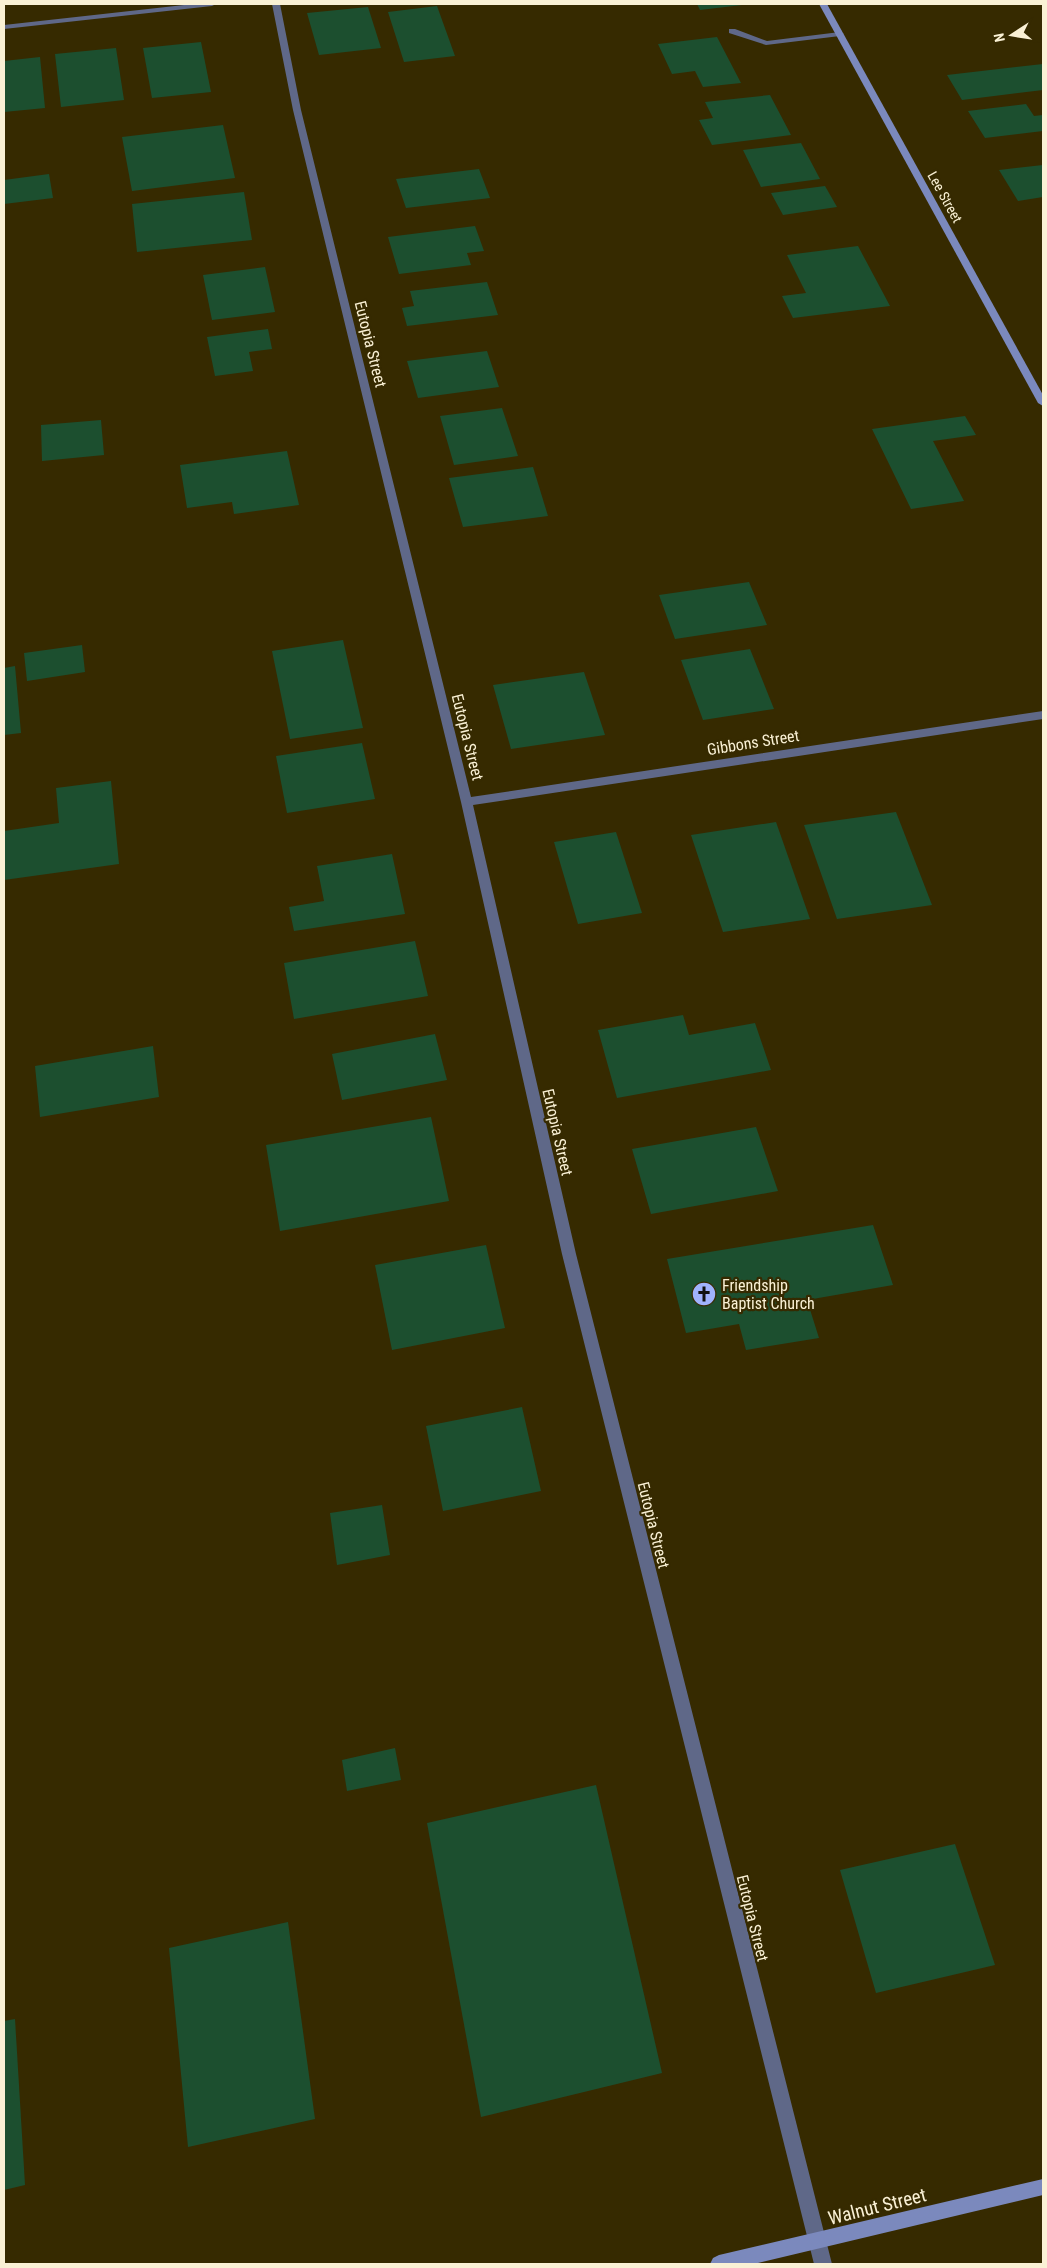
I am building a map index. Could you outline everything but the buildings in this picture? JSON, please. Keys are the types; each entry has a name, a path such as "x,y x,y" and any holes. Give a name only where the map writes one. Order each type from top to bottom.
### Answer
{"main road":[{"name":"Lee Street","path":"823,4 1043,403"},
{"name":"Walnut Street","path":"720,2264 1043,2187"}],"street":[{"path":"4,27 212,4"},
{"name":"Eutopia Street","path":"276,4 297,110 467,802 569,1254 823,2264"},
{"path":"732,31 766,43 840,34"},
{"name":"Gibbons Street","path":"467,802 1043,715"}],"place":[{"name":"Friendship Baptist Church","path":"704,1294"}]}
